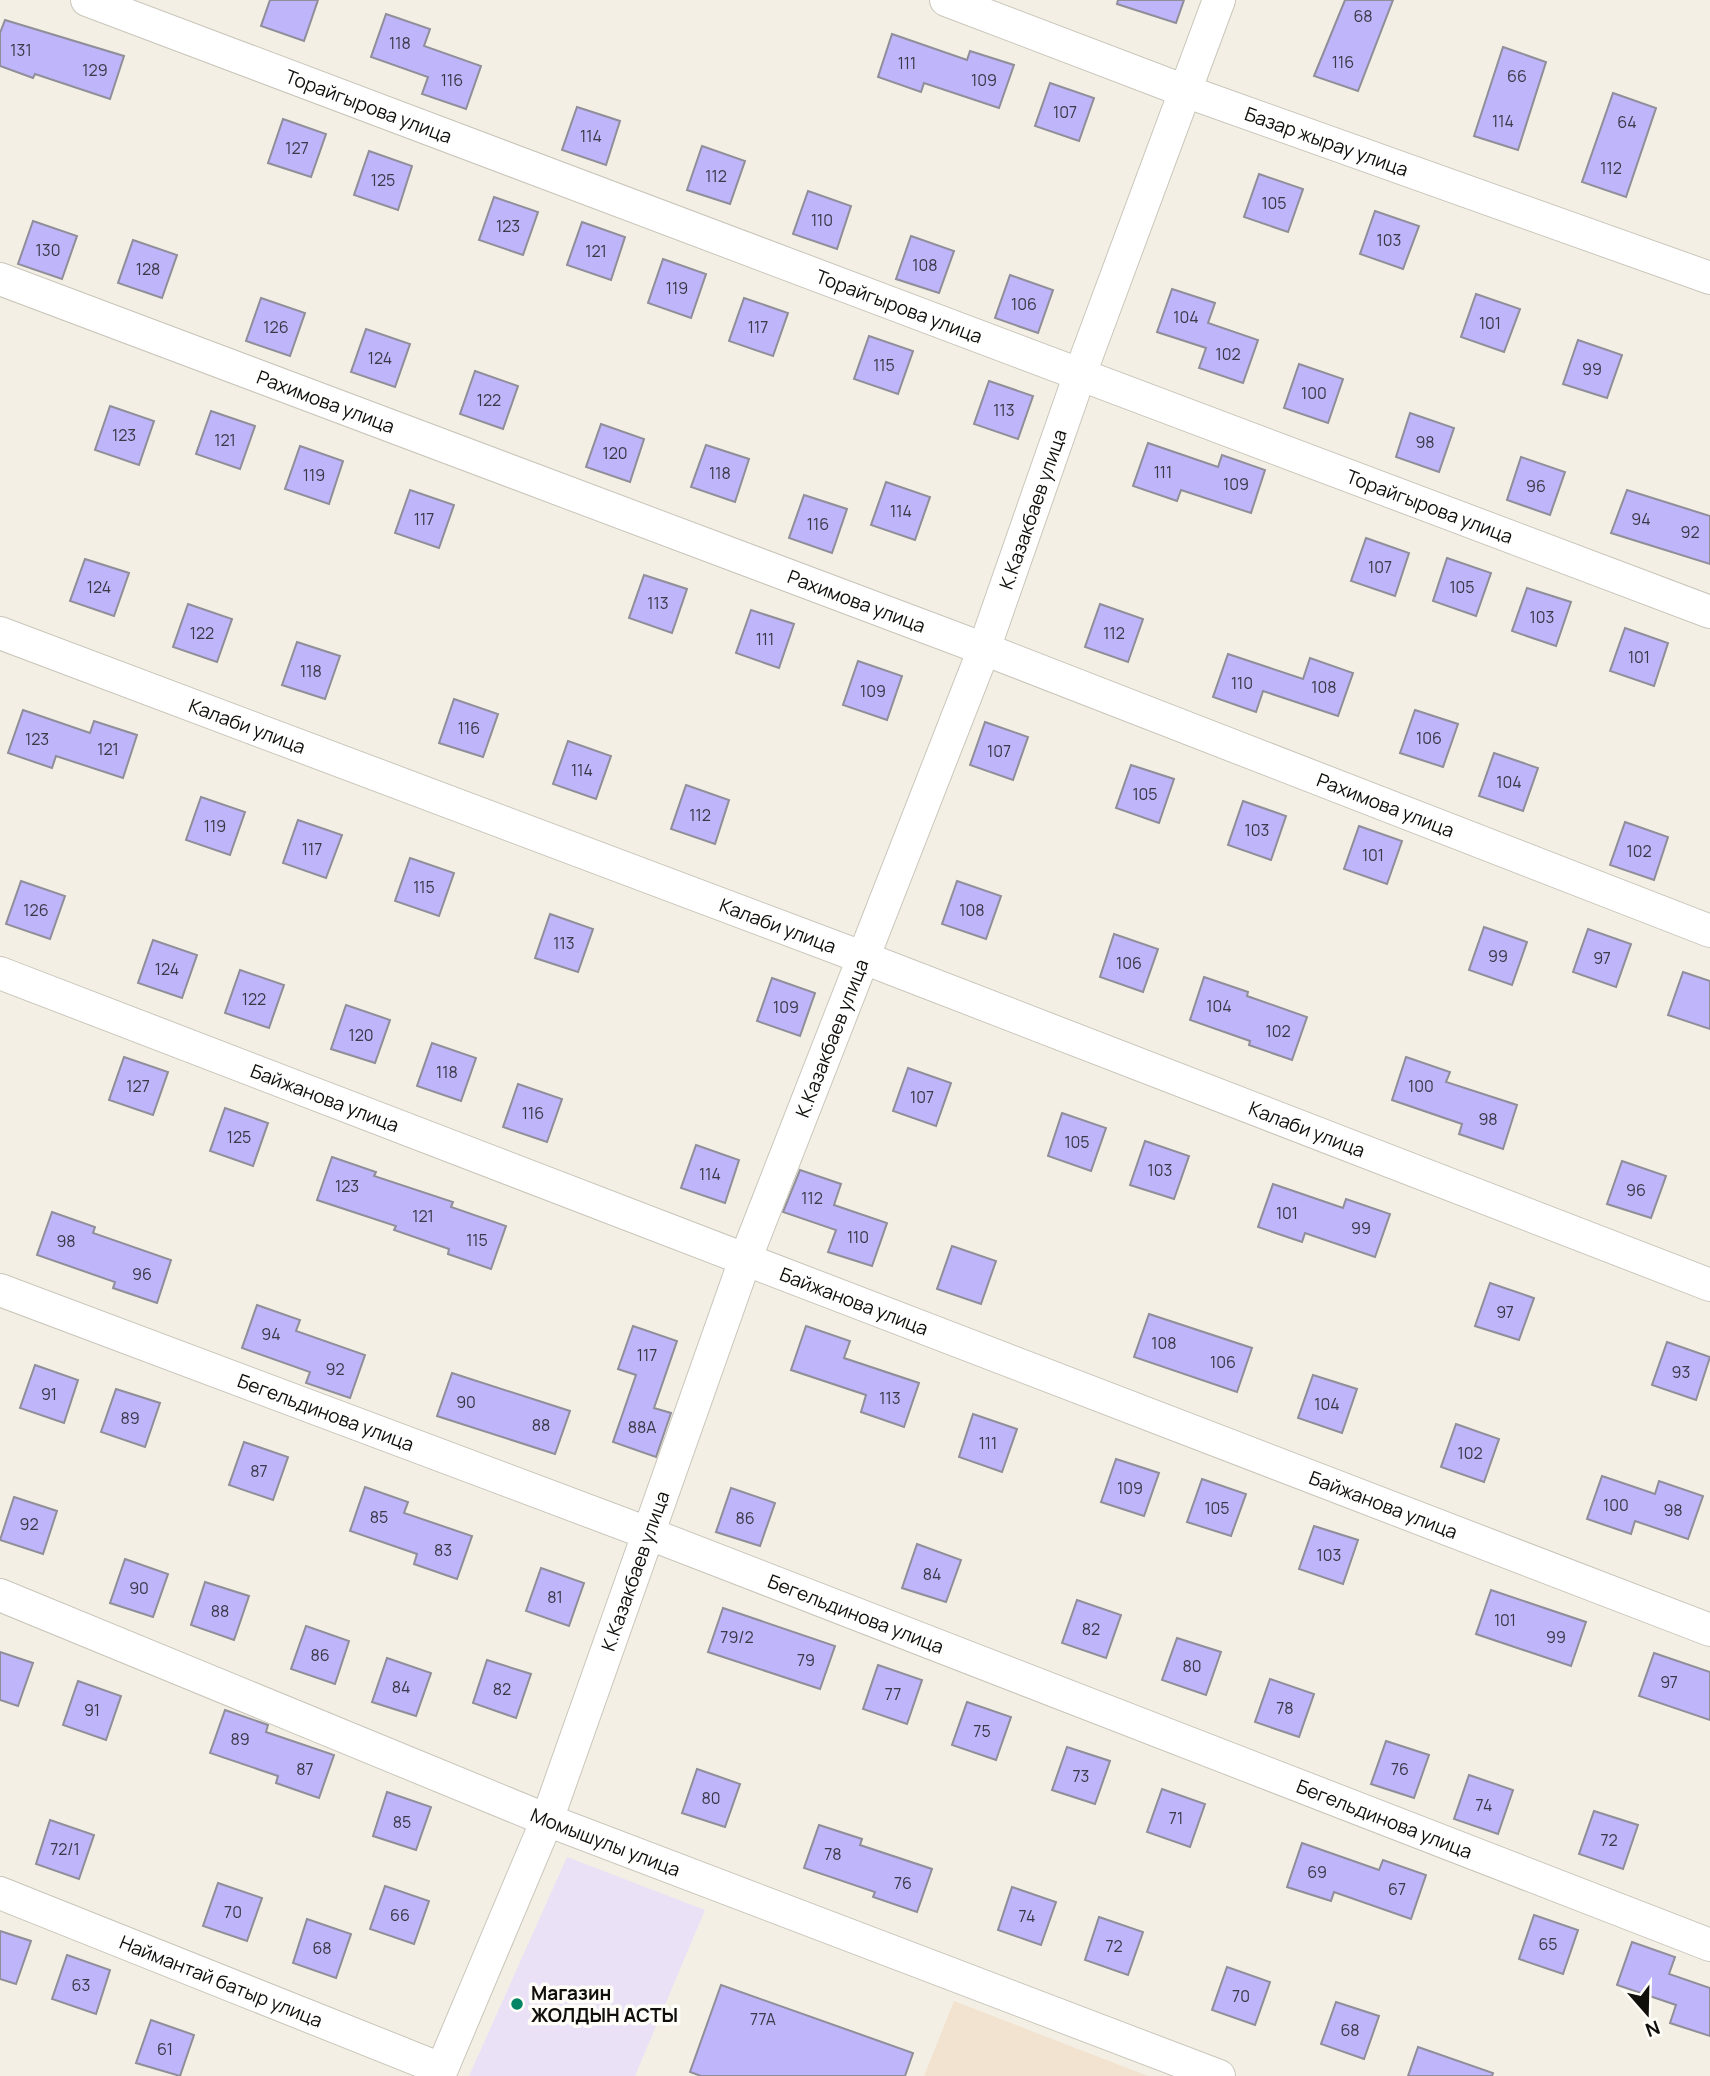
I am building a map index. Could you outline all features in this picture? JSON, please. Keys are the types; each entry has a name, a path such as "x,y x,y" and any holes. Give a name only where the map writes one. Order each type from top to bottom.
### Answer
{"street":[{"name":"Торайгырова улица","path":"87,0 1710,612"},
{"name":"Базар жырау улица","path":"946,0 1185,91 1710,278"},
{"name":"К.Казакбаев улица","path":"440,2073 547,1820 745,1260 984,649 1080,374 1219,0"},
{"name":"Рахимова улица","path":"0,279 984,649 1710,931"},
{"name":"Калаби улица","path":"0,633 864,958 1710,1285"},
{"name":"Байжанова улица","path":"0,973 1710,1630"},
{"name":"Бегельдинова улица","path":"0,1290 650,1534 1710,1945"},
{"name":"Момышулы улица","path":"0,1595 547,1820 1219,2076"},
{"name":"Наймантай батыр улица","path":"0,1893 440,2073"}],"shaded area":[{"path":"567,1857 705,1910 635,2076 469,2076"},
{"path":"954,2001 1148,2076 924,2076"}],"building":[{"path":"270,0 318,0 304,41 261,26"},
{"path":"1118,0 1184,0 1176,23 1117,4"},
{"path":"1345,0 1393,0 1358,91 1314,76"},
{"path":"386,14 430,29 424,46 481,66 466,109 422,94 428,77 371,57"},
{"path":"5,20 124,56 110,99 35,74 33,78 0,66 0,33"},
{"path":"892,34 967,60 970,51 1014,65 999,108 924,83 921,92 878,77"},
{"path":"1503,47 1546,62 1518,150 1474,136"},
{"path":"1050,83 1094,98 1079,141 1035,126"},
{"path":"1613,93 1656,108 1626,197 1582,182"},
{"path":"577,107 620,121 606,165 562,150"},
{"path":"283,119 326,134 311,177 268,163"},
{"path":"702,146 745,161 730,204 687,190"},
{"path":"369,151 412,166 398,210 354,195"},
{"path":"1259,174 1303,189 1288,232 1244,217"},
{"path":"808,191 851,206 837,249 793,234"},
{"path":"494,197 538,212 523,255 479,240"},
{"path":"1375,211 1419,226 1403,269 1360,254"},
{"path":"33,221 77,236 62,279 18,264"},
{"path":"582,222 625,237 611,280 567,265"},
{"path":"911,236 954,251 939,293 896,279"},
{"path":"133,240 177,255 162,298 118,283"},
{"path":"663,259 706,274 691,318 648,303"},
{"path":"1010,275 1053,290 1038,333 995,318"},
{"path":"1172,289 1215,303 1208,323 1258,340 1243,383 1199,368 1206,348 1157,332"},
{"path":"1476,294 1520,309 1504,352 1461,337"},
{"path":"261,298 305,313 290,356 246,341"},
{"path":"744,298 788,313 773,356 729,341"},
{"path":"366,329 410,344 395,387 351,372"},
{"path":"869,336 913,351 898,394 854,379"},
{"path":"1578,340 1622,355 1607,398 1563,384"},
{"path":"1299,364 1343,379 1328,423 1284,408"},
{"path":"475,371 518,386 503,429 460,414"},
{"path":"989,381 1033,396 1018,439 974,424"},
{"path":"110,406 154,421 139,465 95,450"},
{"path":"211,411 255,426 240,469 196,454"},
{"path":"1410,413 1454,428 1439,472 1396,457"},
{"path":"601,424 644,439 630,482 586,467"},
{"path":"1148,443 1218,467 1222,455 1265,470 1251,513 1181,490 1177,501 1133,486"},
{"path":"706,445 749,459 735,502 691,487"},
{"path":"300,446 343,461 329,504 285,489"},
{"path":"1521,457 1565,472 1550,515 1507,500"},
{"path":"886,482 930,497 915,540 871,525"},
{"path":"410,490 454,505 439,548 395,533"},
{"path":"1627,490 1710,516 1710,564 1611,533"},
{"path":"804,495 847,509 832,553 789,538"},
{"path":"1366,538 1409,553 1395,596 1351,581"},
{"path":"1447,558 1491,573 1476,616 1433,601"},
{"path":"85,559 129,573 114,616 70,601"},
{"path":"644,575 687,589 672,633 629,618"},
{"path":"1527,588 1571,602 1556,646 1512,631"},
{"path":"188,604 232,619 217,662 173,647"},
{"path":"1100,604 1143,619 1128,662 1085,647"},
{"path":"751,610 794,624 779,668 736,653"},
{"path":"1625,628 1668,643 1654,686 1610,671"},
{"path":"297,642 340,656 325,699 282,685"},
{"path":"1228,654 1303,679 1310,658 1353,673 1338,716 1263,691 1256,712 1213,697"},
{"path":"858,661 902,676 887,720 843,705"},
{"path":"454,699 498,714 483,757 439,743"},
{"path":"23,710 90,733 94,721 137,735 123,778 56,756 52,768 8,753"},
{"path":"1415,710 1458,724 1443,767 1400,753"},
{"path":"985,722 1028,737 1013,780 970,765"},
{"path":"568,741 611,756 596,799 553,784"},
{"path":"1494,753 1538,768 1523,811 1479,796"},
{"path":"1131,765 1174,779 1159,823 1116,808"},
{"path":"686,785 729,800 715,844 671,829"},
{"path":"201,797 245,812 230,855 186,840"},
{"path":"1243,801 1286,816 1271,860 1228,845"},
{"path":"298,820 342,835 326,878 283,863"},
{"path":"1625,822 1668,837 1654,880 1610,865"},
{"path":"1359,826 1402,841 1387,884 1344,869"},
{"path":"410,858 454,873 439,916 395,901"},
{"path":"21,881 65,896 50,939 6,924"},
{"path":"957,881 1001,896 986,939 942,924"},
{"path":"550,914 593,929 578,972 535,958"},
{"path":"1484,927 1527,942 1512,985 1469,970"},
{"path":"1588,929 1631,944 1616,987 1573,972"},
{"path":"1114,934 1158,949 1143,992 1100,977"},
{"path":"153,940 197,955 182,998 138,983"},
{"path":"240,970 284,985 269,1028 225,1013"},
{"path":"1683,972 1710,981 1710,1029 1668,1015"},
{"path":"1204,977 1248,992 1247,996 1307,1017 1292,1060 1249,1045 1250,1041 1190,1020"},
{"path":"772,978 815,993 800,1036 757,1021"},
{"path":"346,1005 390,1020 375,1063 331,1049"},
{"path":"432,1043 476,1058 461,1101 417,1086"},
{"path":"124,1057 168,1072 153,1115 109,1100"},
{"path":"1406,1057 1450,1072 1446,1082 1517,1105 1503,1149 1459,1134 1462,1124 1392,1100"},
{"path":"908,1068 951,1083 936,1126 893,1111"},
{"path":"518,1084 562,1099 547,1142 503,1127"},
{"path":"225,1108 268,1123 253,1166 210,1151"},
{"path":"1062,1113 1106,1128 1091,1171 1048,1156"},
{"path":"1145,1141 1189,1156 1174,1199 1130,1185"},
{"path":"696,1145 739,1160 725,1203 681,1188"},
{"path":"332,1157 376,1172 374,1176 453,1202 451,1207 506,1226 491,1269 448,1254 449,1249 394,1230 396,1226 317,1200"},
{"path":"1622,1161 1666,1176 1651,1218 1607,1204"},
{"path":"800,1170 841,1184 834,1205 887,1223 872,1266 828,1252 836,1230 783,1212"},
{"path":"1273,1184 1343,1208 1346,1199 1390,1214 1375,1257 1305,1233 1302,1242 1258,1227"},
{"path":"52,1212 95,1227 93,1233 171,1260 157,1303 113,1288 115,1282 37,1255"},
{"path":"952,1246 996,1261 981,1304 937,1289"},
{"path":"1490,1283 1534,1298 1519,1340 1475,1326"},
{"path":"257,1305 300,1320 296,1331 365,1355 350,1398 306,1383 310,1372 242,1348"},
{"path":"1149,1314 1252,1348 1237,1392 1134,1357"},
{"path":"633,1326 677,1341 654,1408 671,1413 656,1457 613,1442 636,1375 618,1369"},
{"path":"806,1326 850,1341 844,1358 919,1383 904,1427 861,1412 866,1395 791,1370"},
{"path":"1667,1342 1710,1357 1696,1400 1652,1385"},
{"path":"35,1365 78,1380 64,1423 20,1408"},
{"path":"452,1373 570,1411 555,1454 437,1416"},
{"path":"1313,1375 1357,1389 1342,1433 1298,1418"},
{"path":"116,1389 160,1403 145,1447 101,1432"},
{"path":"973,1414 1017,1429 1002,1472 959,1457"},
{"path":"1456,1424 1499,1439 1484,1482 1441,1467"},
{"path":"244,1442 288,1457 273,1500 229,1485"},
{"path":"1116,1459 1159,1473 1144,1516 1101,1502"},
{"path":"1602,1476 1655,1494 1659,1481 1703,1496 1688,1539 1635,1521 1631,1534 1587,1519"},
{"path":"1202,1479 1246,1494 1231,1536 1187,1522"},
{"path":"365,1487 408,1502 404,1513 472,1536 457,1579 414,1564 417,1554 350,1531"},
{"path":"731,1488 775,1503 760,1546 716,1532"},
{"path":"14,1497 57,1511 43,1554 0,1540"},
{"path":"1314,1526 1358,1540 1343,1584 1299,1569"},
{"path":"917,1544 961,1560 946,1602 902,1588"},
{"path":"125,1559 168,1574 153,1617 110,1603"},
{"path":"541,1568 584,1583 569,1626 526,1611"},
{"path":"205,1582 249,1596 234,1640 191,1625"},
{"path":"1491,1590 1586,1622 1571,1666 1476,1634"},
{"path":"1077,1600 1121,1615 1106,1658 1062,1643"},
{"path":"723,1608 835,1646 820,1689 708,1652"},
{"path":"306,1626 349,1641 335,1684 291,1669"},
{"path":"1177,1638 1221,1652 1206,1695 1162,1680"},
{"path":"0,1652 33,1663 18,1706 0,1700"},
{"path":"1654,1653 1710,1672 1710,1720 1639,1696"},
{"path":"387,1658 431,1673 416,1716 372,1702"},
{"path":"487,1660 531,1674 516,1718 473,1703"},
{"path":"878,1665 922,1680 907,1724 863,1709"},
{"path":"1270,1679 1314,1694 1299,1737 1255,1722"},
{"path":"78,1681 121,1696 106,1740 63,1725"},
{"path":"967,1702 1011,1717 996,1760 952,1745"},
{"path":"225,1710 268,1725 266,1732 334,1755 319,1798 276,1783 278,1776 210,1753"},
{"path":"1386,1741 1429,1755 1414,1798 1371,1784"},
{"path":"1067,1747 1110,1761 1095,1804 1052,1790"},
{"path":"697,1769 740,1784 725,1827 682,1813"},
{"path":"1469,1775 1513,1790 1498,1834 1454,1819"},
{"path":"1162,1789 1205,1804 1190,1847 1147,1832"},
{"path":"387,1792 431,1807 416,1850 373,1836"},
{"path":"1594,1811 1638,1825 1623,1869 1579,1854"},
{"path":"50,1820 94,1835 79,1879 36,1864"},
{"path":"819,1825 862,1839 860,1845 932,1869 917,1912 873,1897 875,1892 804,1868"},
{"path":"1302,1843 1379,1870 1383,1860 1426,1875 1411,1919 1334,1892 1331,1901 1287,1887"},
{"path":"218,1883 262,1898 247,1941 203,1926"},
{"path":"385,1886 429,1901 414,1944 370,1929"},
{"path":"1012,1887 1056,1902 1041,1945 998,1930"},
{"path":"1534,1915 1578,1930 1563,1974 1519,1959"},
{"path":"1099,1917 1143,1932 1128,1975 1085,1960"},
{"path":"307,1919 351,1934 336,1978 293,1963"},
{"path":"0,1931 31,1941 16,1984 0,1979"},
{"path":"1632,1942 1675,1957 1669,1974 1710,1988 1710,2036 1670,2023 1676,2005 1617,1985"},
{"path":"67,1955 110,1970 96,2014 52,1999"},
{"path":"1227,1967 1270,1982 1255,2025 1212,2010"},
{"path":"721,1985 913,2053 905,2076 701,2076 690,2072"},
{"path":"1336,2002 1379,2016 1364,2059 1321,2044"},
{"path":"151,2020 194,2035 180,2076 136,2063"},
{"path":"1418,2047 1493,2073 1492,2076 1408,2076"}],"place":[{"name":"Магазин ЖОЛДЫН АСТЫ","path":"517,2004"}]}
